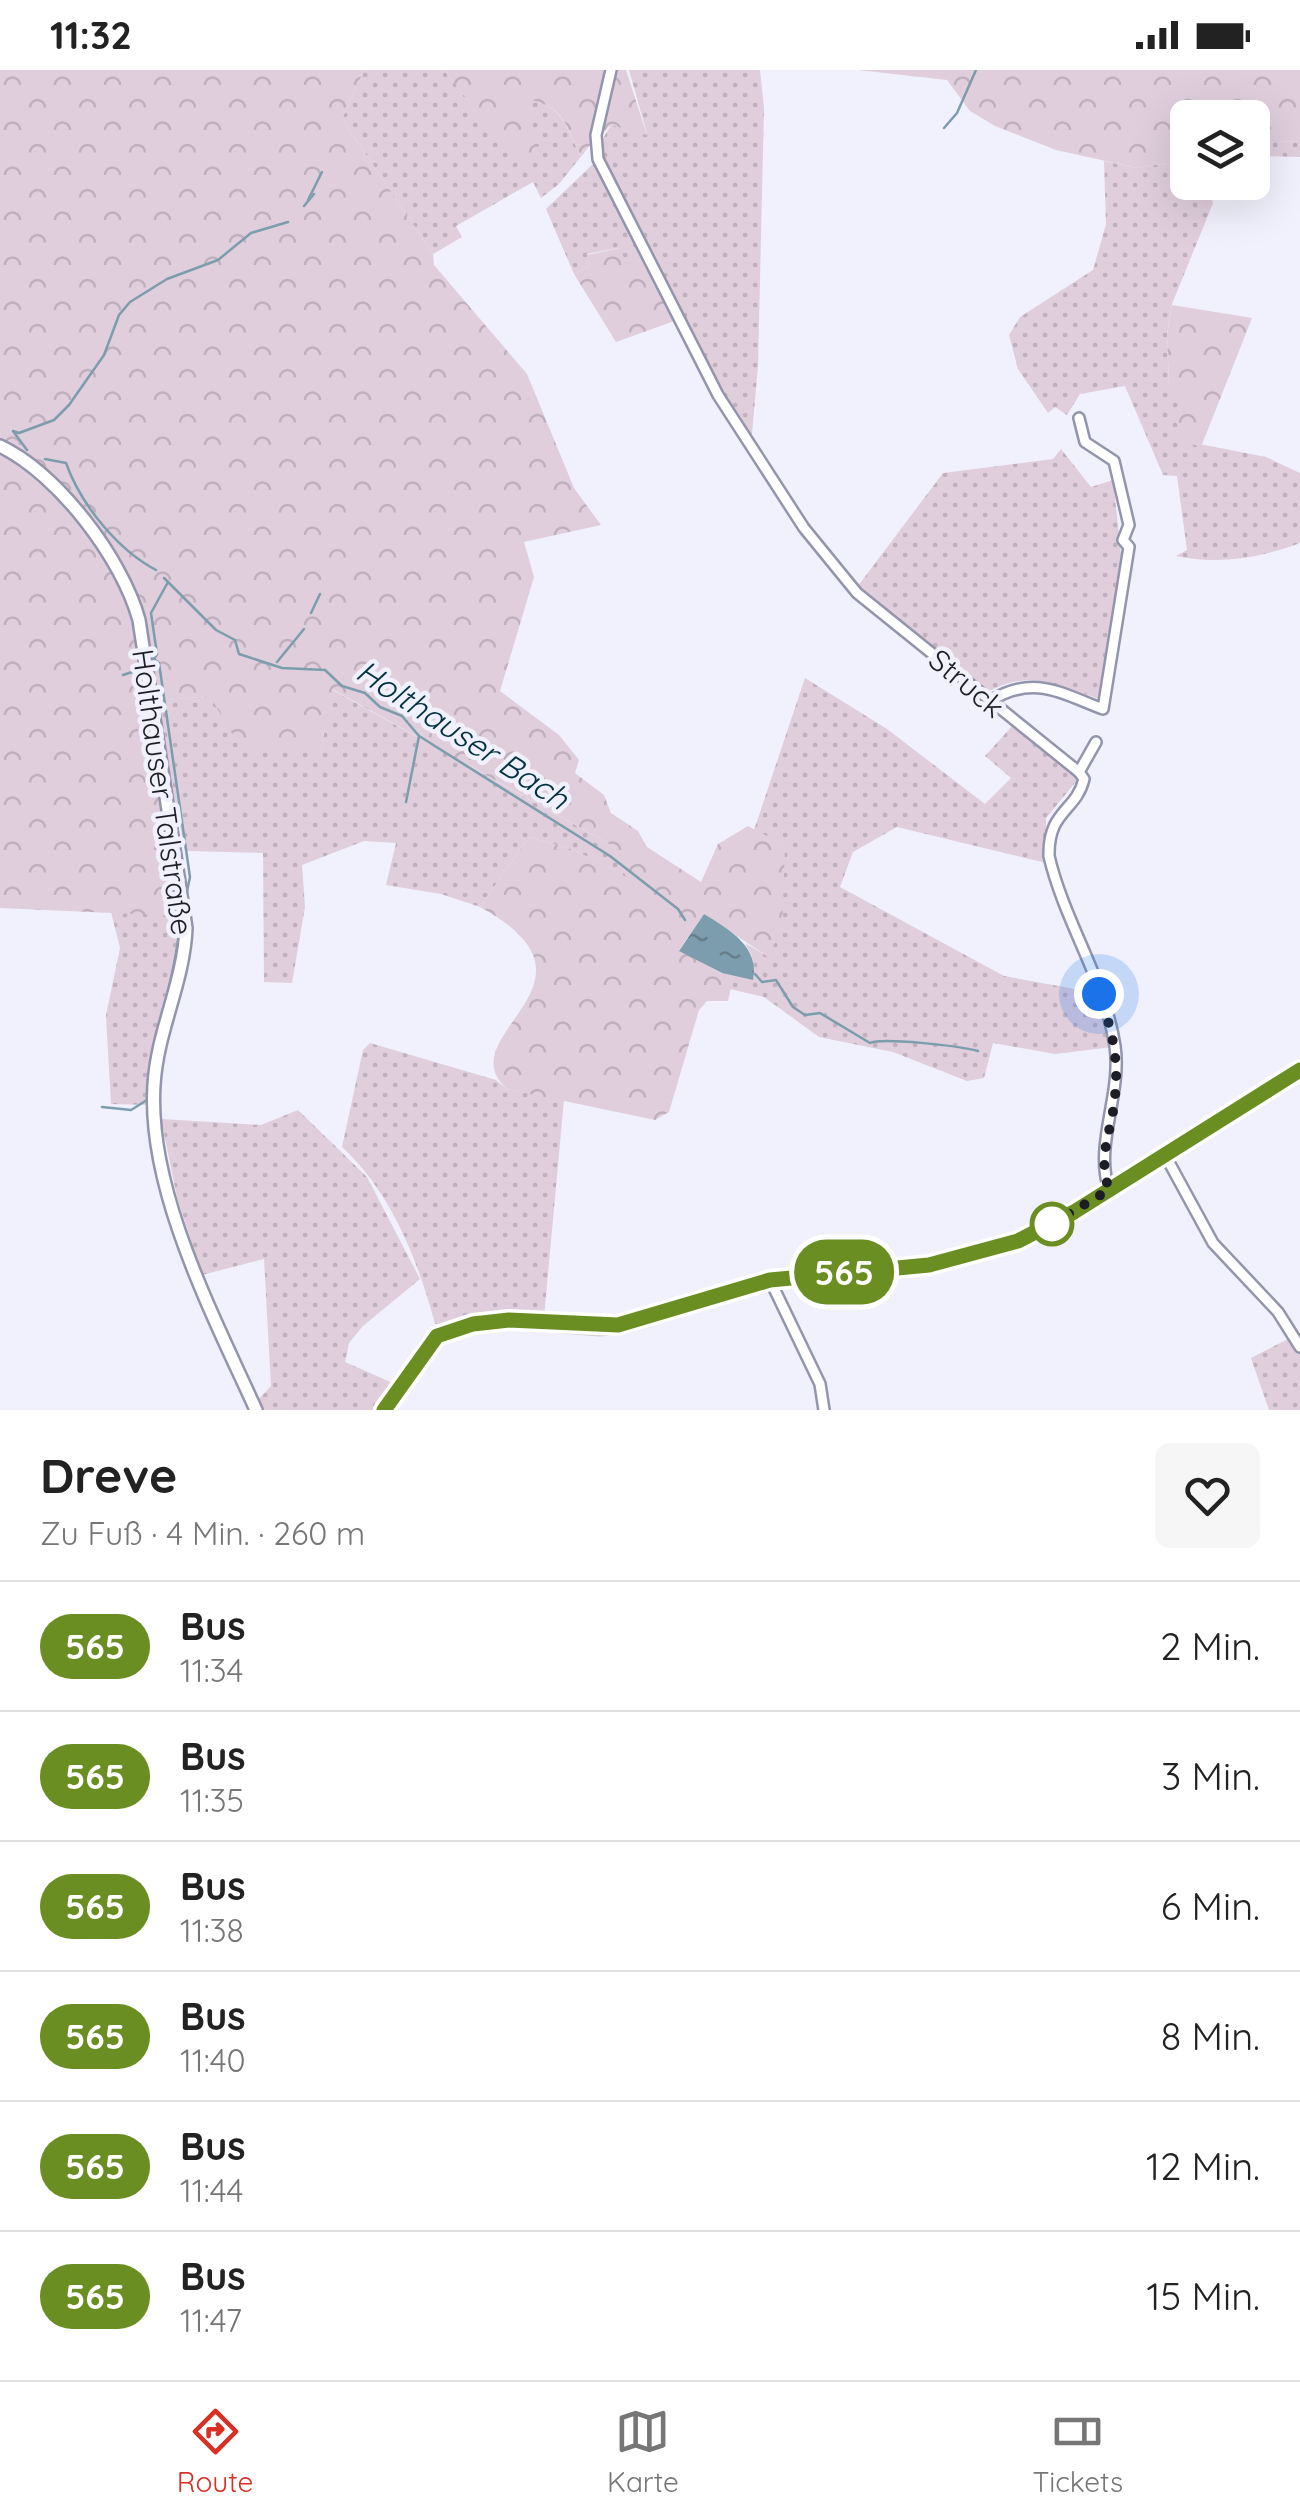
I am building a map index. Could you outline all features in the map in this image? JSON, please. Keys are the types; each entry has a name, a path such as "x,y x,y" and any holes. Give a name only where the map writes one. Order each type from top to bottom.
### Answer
{"main road":[{"path":"384,1410 423,1351 447,1330 509,1320 600,1327 647,1320 770,1280 929,1265 980,1254 1045,1228 1300,1070"}],"street":[{"name":"Struck","path":"611,70 596,135 598,158 718,395 804,528 857,593 1078,772"},
{"path":"990,700 1025,686 1074,696 1103,709 1128,547 1123,540 1129,525 1114,461 1085,442 1080,418"},
{"name":"Holthauser Talstraße","path":"0,446 44,474 72,506 124,584 139,620 186,928 182,964 158,1052 154,1112 168,1185 186,1246 256,1410"},
{"path":"1096,742 1078,772 1084,779 1082,789 1053,825 1048,856 1115,1046 1115,1099 1101,1166 1109,1190"},
{"path":"1166,1155 1214,1243 1278,1312 1300,1347"},
{"path":"770,1280 820,1384 824,1410"}],"green space":[{"path":"0,70 364,70 342,119 433,254 434,265 527,374 574,488 601,525 524,542 534,577 500,691 559,735 579,760 575,773 604,795 611,813 638,831 647,847 701,882 718,844 748,826 785,846 782,931 767,956 704,914 679,950 721,973 734,974 728,1001 707,1001 699,1010 669,1112 655,1120 507,1089 494,1069 497,1048 534,984 535,960 519,934 480,907 529,837 574,850 626,877 613,846 332,689 321,750 241,749 210,696 145,702 180,916 0,908"},
{"path":"364,70 444,70 520,166 522,97 546,105 560,116 580,155 591,144 559,184 541,198 533,182 456,226 462,237 433,254 342,119"},
{"path":"444,70 626,70 647,135 611,125 580,155 554,110 523,98 540,149 520,167"},
{"path":"629,70 760,70 764,108 758,366 751,445 663,286 598,147 611,125 647,134"},
{"path":"858,70 1300,70 1300,141 1270,142 1270,100 1170,100 1170,167 1168,163 1137,168 1056,150 995,126 970,111 947,80"},
{"path":"1300,141 1300,157 1270,156 1270,142"},
{"path":"1104,161 1137,168 1168,163 1170,200 1212,200 1172,304 1167,335 1169,385 1183,394 1184,441 1266,457 1300,473 1300,543 1239,558 1207,560 1176,556 1187,550 1177,476 1163,475 1125,386 1080,394 1067,415 1055,407 1048,413 1018,369 1009,335 1020,317 1093,270 1106,224"},
{"path":"594,163 609,178 623,222 644,259 627,265 618,248 587,254 590,266 574,274 546,209"},
{"path":"619,248 627,264 644,259 677,320 616,342 574,274 590,266 587,255"},
{"path":"1172,305 1252,318 1201,447 1183,441 1176,422 1183,394 1169,386 1167,335"},
{"path":"1061,449 1091,487 1113,480 1123,572 1099,699 1056,684 1030,680 988,692 858,586 943,473 1053,459"},
{"path":"805,678 887,729 985,804 1011,778 985,756 1014,724 1079,778 1046,818 1046,863 897,827 853,852 840,887 1004,976 1097,993 1112,1047 1055,1054 993,1043 984,1078 967,1081 893,1052 819,1037 764,997 730,989 734,974 747,979 752,968 745,943 767,956 785,846 754,830"},
{"path":"331,689 613,846 627,878 574,850 529,837 480,907 441,894 386,885 396,843 364,841 302,865 305,907 292,983 264,982 263,853 185,851 155,701 210,696 321,750"},
{"path":"111,912 180,916 149,1105 111,1104 106,1015 120,948"},
{"path":"370,1043 496,1080 507,1089 564,1100 544,1317 435,1324 400,1228 375,1185 342,1147 363,1050"},
{"path":"298,1110 367,1177 420,1279 363,1326 349,1343 345,1362 395,1384 377,1410 263,1410 258,1400 271,1386 264,1259 202,1275 177,1197 161,1119 261,1125"},
{"path":"1292,1337 1300,1351 1300,1410 1269,1410 1251,1358"}],"water":[{"path":"704,914 733,933 747,949 754,968 753,980 722,973 679,951"}],"waterway":[{"path":"944,128 957,113 976,70"},
{"path":"308,200 322,172"},
{"path":"304,206 314,194"},
{"path":"27,450 13,431 19,433 54,420 69,405 104,355 119,315 130,302 167,279 218,260 251,233 288,222"},
{"name":"Holthauser Bach","path":"45,459 66,463 81,495 102,525 128,551 156,570"},
{"name":"Holthauser Bach","path":"164,578 216,630 235,640 239,654 282,668 325,670 342,686 365,693 380,707 402,716 419,736 610,856 678,909 685,920"},
{"path":"168,582 151,613 157,654 154,659 159,663 190,877 186,896"},
{"path":"311,613 320,594"},
{"path":"277,662 304,629"},
{"path":"123,675 141,669"},
{"path":"406,802 419,736"},
{"path":"102,1107 131,1110 147,1100 180,923"},
{"name":"Holthauser Bach","path":"755,974 762,982 776,980 793,1007 805,1015 820,1013 870,1043 904,1042 978,1051"}],"bus line":[{"name":"565","path":"384,1410 423,1351 447,1330 509,1320 562,1326 618,1325 647,1320 770,1280 929,1265 1018,1241 1074,1212 1300,1070"}],"route":[{"path":"1052,1224 1045,1228 1109,1190 1101,1166 1115,1099 1115,1046 1099,994"}]}
